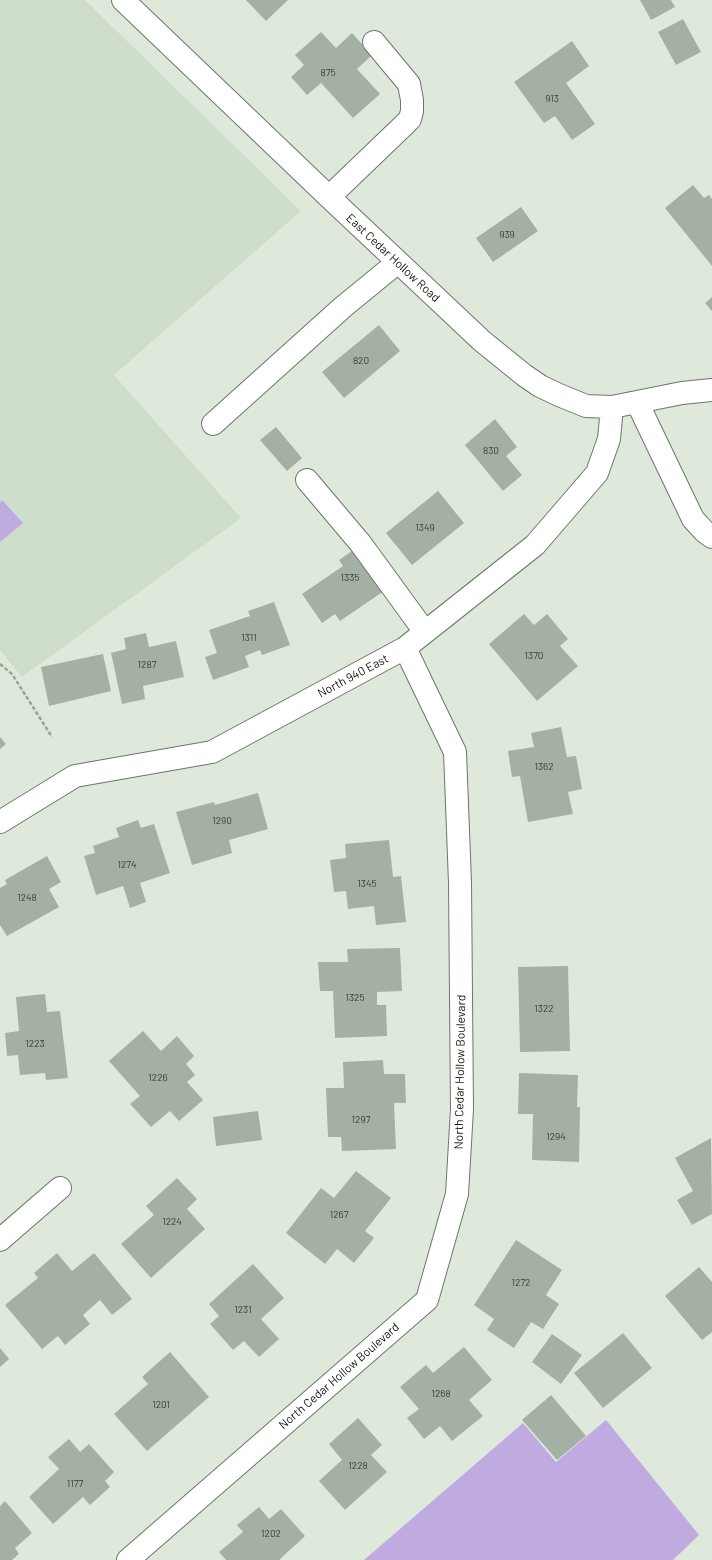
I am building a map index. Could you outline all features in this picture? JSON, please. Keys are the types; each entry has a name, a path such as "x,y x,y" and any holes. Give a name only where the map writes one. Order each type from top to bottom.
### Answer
{"street":[{"name":"East Cedar Hollow Road","path":"123,0 482,341 529,379 540,386 586,406 612,407 682,393 712,390"},
{"path":"329,197 410,119 412,100 409,84 374,42"},
{"path":"213,424 343,307 398,262"},
{"path":"637,402 693,519 705,532 712,536"},
{"name":"North 940 East","path":"0,822 75,776 212,752 406,648 535,545 597,473 609,439 612,407"},
{"path":"307,480 361,544 425,632"},
{"name":"North Cedar Hollow Boulevard","path":"128,1560 427,1300 457,1194 462,1109 459,868 455,752 406,648"},
{"path":"0,1240 60,1188"}],"path":[{"path":"0,664 12,674 52,737"}],"shaded area":[{"path":"0,0 85,0 301,211 114,375 241,518 22,677 0,650"},
{"path":"2,500 23,523 0,542 0,502"},
{"path":"606,1420 699,1535 673,1560 364,1560 523,1423 556,1462"}],"building":[{"path":"246,0 288,0 266,21"},
{"path":"640,0 671,0 675,7 651,20"},
{"path":"683,19 701,52 676,65 658,32"},
{"path":"321,32 336,48 352,33 372,55 357,69 380,94 353,118 321,83 307,95 291,77 304,65 295,55"},
{"path":"572,41 589,66 566,83 595,124 572,140 555,116 544,123 514,82"},
{"path":"693,185 704,198 709,195 712,199 712,266 665,208"},
{"path":"521,207 538,231 493,262 476,238"},
{"path":"712,297 712,311 705,303"},
{"path":"379,325 400,351 344,398 322,372"},
{"path":"495,419 517,447 506,456 522,475 503,491 465,445"},
{"path":"276,427 302,458 287,471 260,440"},
{"path":"438,491 464,523 412,565 386,533"},
{"path":"355,549 384,591 340,621 335,614 322,623 302,594 343,566 339,560"},
{"path":"274,602 290,645 262,655 260,650 245,656 249,667 213,680 205,657 217,653 209,630 250,616 248,611"},
{"path":"524,614 534,625 547,614 568,639 560,646 578,666 537,701 489,644"},
{"path":"146,633 149,647 176,641 184,677 143,686 145,699 122,704 111,653 126,649 124,638"},
{"path":"103,654 111,691 49,706 41,667"},
{"path":"561,727 567,757 576,756 582,789 568,792 573,814 528,822 520,776 512,777 508,751 534,747 531,733"},
{"path":"0,737 6,744 0,749"},
{"path":"258,793 268,829 229,840 232,853 192,865 176,812 214,802 215,805"},
{"path":"138,820 141,828 154,824 170,873 140,883 146,902 130,908 123,886 96,895 84,856 95,853 93,846 119,837 116,828"},
{"path":"389,840 393,877 401,876 406,922 376,925 374,906 348,909 346,891 334,892 330,860 346,858 345,844"},
{"path":"47,856 61,882 49,889 59,907 7,936 0,925 0,888 7,884 5,880"},
{"path":"400,948 402,991 377,992 377,1005 386,1005 387,1036 335,1038 333,991 320,991 318,962 348,962 347,949"},
{"path":"568,966 570,1051 520,1052 518,967"},
{"path":"45,994 47,1012 60,1011 68,1078 46,1080 45,1073 20,1075 18,1055 7,1056 5,1033 19,1031 16,997"},
{"path":"143,1031 161,1051 177,1036 194,1056 186,1064 195,1075 187,1082 203,1100 179,1121 170,1111 151,1127 130,1104 140,1096 109,1061"},
{"path":"383,1060 384,1074 405,1074 406,1103 394,1103 396,1149 342,1151 341,1137 328,1137 326,1088 344,1088 343,1062"},
{"path":"519,1073 578,1075 577,1107 580,1107 579,1162 532,1160 533,1114 518,1114"},
{"path":"258,1111 262,1140 216,1146 213,1117"},
{"path":"711,1138 712,1214 692,1225 677,1200 693,1191 675,1158"},
{"path":"356,1171 391,1198 365,1231 374,1238 354,1263 337,1249 325,1264 286,1233 321,1188 334,1198"},
{"path":"177,1178 197,1199 187,1209 205,1229 151,1278 121,1244 154,1215 146,1206"},
{"path":"516,1240 562,1270 546,1295 559,1304 543,1329 531,1322 514,1348 487,1330 494,1319 474,1305"},
{"path":"57,1253 72,1271 94,1253 132,1299 112,1315 100,1300 83,1315 90,1324 65,1345 58,1336 42,1349 5,1305 38,1278 34,1273"},
{"path":"253,1264 284,1298 261,1319 279,1339 259,1357 244,1341 233,1350 210,1324 219,1316 209,1304"},
{"path":"699,1267 712,1282 712,1332 702,1340 665,1296"},
{"path":"623,1333 652,1368 603,1408 574,1373"},
{"path":"552,1334 582,1355 561,1384 532,1362"},
{"path":"464,1347 492,1380 469,1400 483,1416 452,1441 440,1426 424,1439 407,1418 419,1409 400,1387 426,1365 433,1373"},
{"path":"0,1348 9,1359 0,1367"},
{"path":"170,1352 209,1397 147,1451 114,1414 148,1384 142,1377"},
{"path":"551,1395 586,1436 557,1460 522,1420"},
{"path":"358,1418 382,1445 371,1455 387,1472 345,1510 319,1481 342,1460 329,1444"},
{"path":"69,1439 80,1452 89,1444 114,1472 105,1481 110,1487 90,1505 83,1497 53,1524 29,1497 59,1469 48,1457"},
{"path":"5,1501 32,1533 15,1548 19,1554 12,1560 0,1560 0,1506"},
{"path":"259,1507 269,1519 281,1509 305,1536 279,1560 226,1560 219,1552 243,1532 237,1525"}]}
